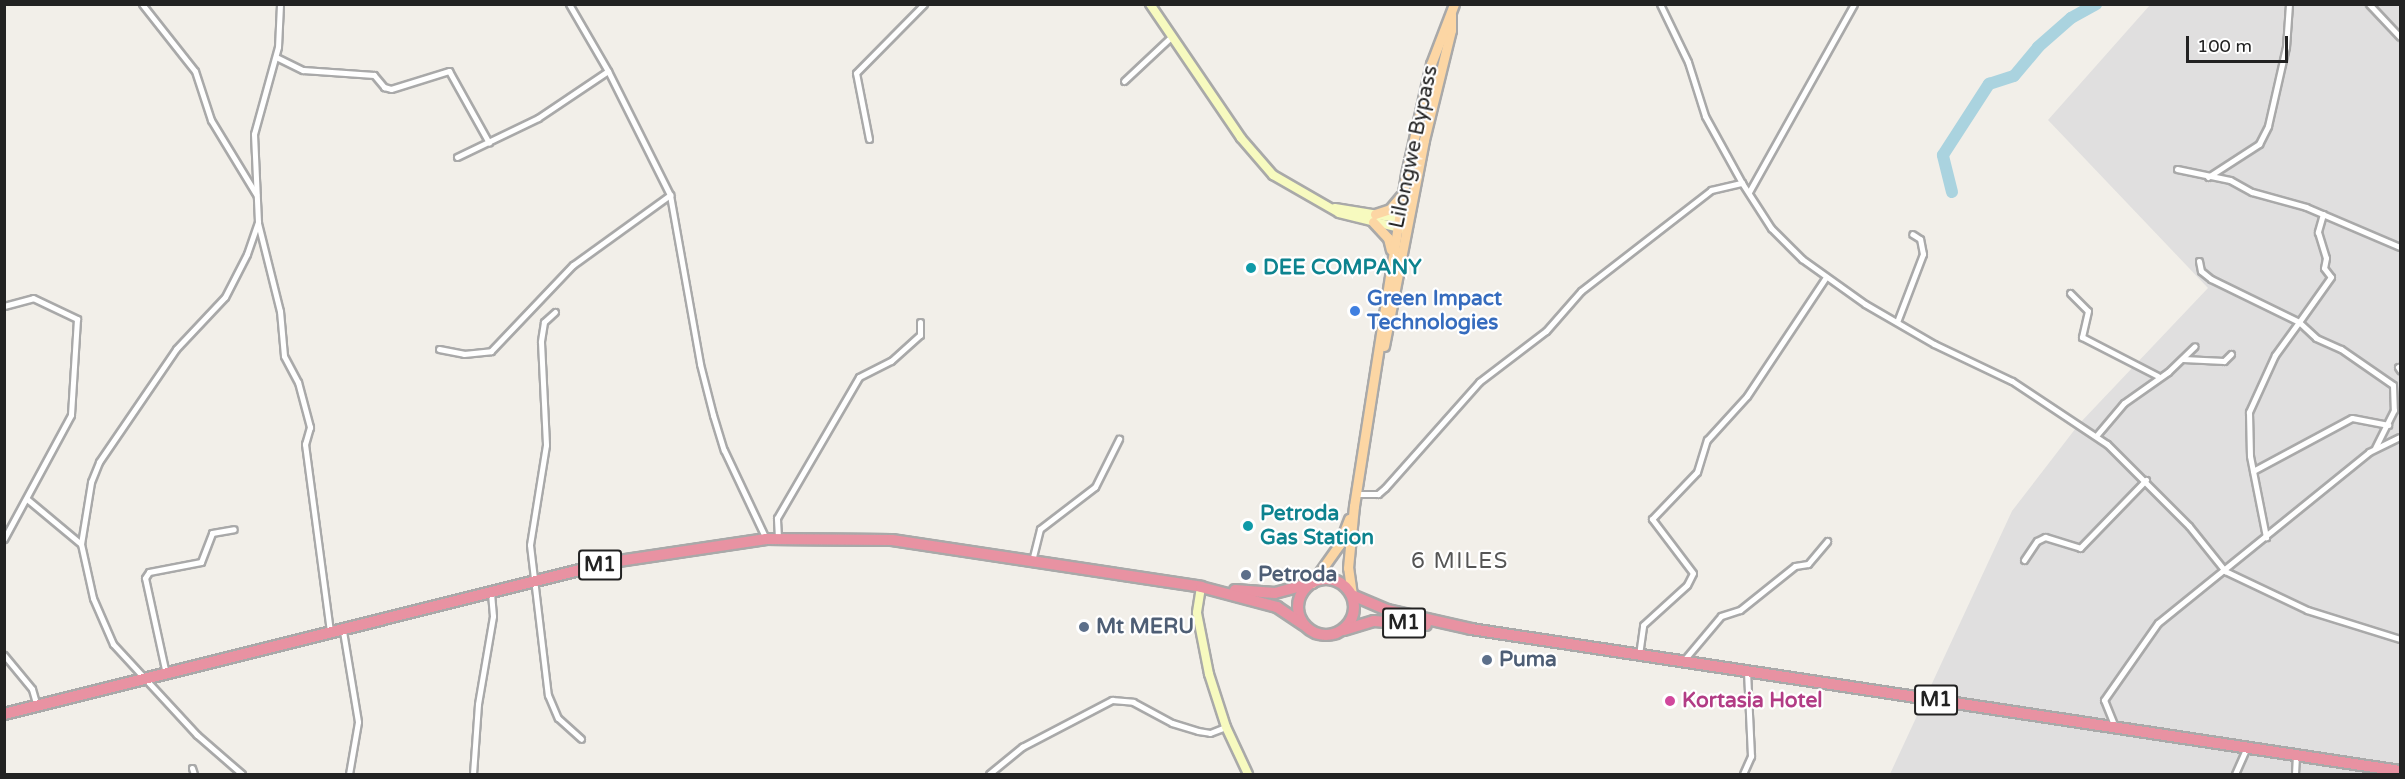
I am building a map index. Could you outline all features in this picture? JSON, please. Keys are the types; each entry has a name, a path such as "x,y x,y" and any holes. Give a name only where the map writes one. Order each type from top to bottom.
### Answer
{"highway":[{"name":"M1","path":"4,714 662,552 766,538 875,539 1204,588 1275,593 1312,582 1332,579 1352,595 1387,610 1471,629 2400,770"},
{"path":"1304,625 1298,602 1312,582"},
{"name":"M1","path":"1204,588 1277,607 1320,635 1339,632 1374,621 1471,629"},
{"name":"M1","path":"1339,632 1353,616 1352,595"}],"main road":[{"path":"1150,4 1262,165 1285,185 1324,207 1403,224"},
{"name":"Lilongwe Bypass","path":"1379,355 1386,340 1403,224 1404,191 1431,64 1452,9"},
{"name":"Lilongwe Bypass","path":"1352,595 1348,568 1354,506 1379,355 1390,270 1451,30 1452,9"},
{"path":"1374,218 1395,205 1404,191"},
{"path":"1374,218 1390,244 1390,270"},
{"name":"Lilongwe Bypass","path":"1312,582 1339,545 1354,506"},
{"path":"1204,588 1197,613 1209,674 1226,727 1248,774"}],"street":[{"path":"142,4 193,67 211,120 257,196"},
{"path":"280,4 276,57 254,134 258,222 280,311 284,356 298,382 310,427 305,444 330,634"},
{"path":"568,4 608,71 670,195 700,364 713,415 724,450 766,538"},
{"path":"869,139 856,73 924,4"},
{"path":"1660,4 1688,62 1705,116 1742,183 1771,228 1826,278 1934,344 2012,381 2096,436 2146,480 2225,571 2307,610 2400,639"},
{"path":"1749,192 1854,4"},
{"path":"2208,177 2259,144 2268,126 2286,47 2289,4"},
{"path":"2369,4 2400,37"},
{"path":"1124,81 1172,36"},
{"path":"276,57 303,70 374,75 384,87 392,89 449,71 489,143"},
{"path":"457,157 538,118 608,71"},
{"path":"2176,169 2230,180 2252,192 2323,214 2400,247"},
{"path":"1356,494 1378,494 1385,488 1479,382 1546,331 1581,291 1712,190 1742,183"},
{"path":"439,349 464,354 491,351 581,258 670,195"},
{"path":"2266,537 2253,471 2251,403 2275,355 2331,277 2324,268 2326,258 2318,232 2323,214"},
{"path":"242,774 197,735 119,652 104,627 93,598 81,544 92,482 99,462 176,349 225,297 258,222"},
{"path":"1898,322 1923,254 1920,239 1912,234"},
{"path":"2199,261 2201,271 2211,279 2299,322 2316,338 2341,349 2393,385 2394,410 2375,448"},
{"path":"1639,655 1643,625 1687,585 1693,573 1652,519 1697,472 1707,440 1747,396 1826,278"},
{"path":"2070,293 2088,311 2082,337 2158,376"},
{"path":"4,306 33,298 77,319 71,415 4,539"},
{"path":"555,312 544,322 540,342 546,445 530,545 552,708 581,739"},
{"path":"778,538 777,518 859,377 891,361 920,335 920,322"},
{"path":"2096,436 2124,403 2181,360 2195,346"},
{"path":"2181,360 2224,361 2231,354"},
{"path":"2253,471 2352,418 2388,425"},
{"path":"2115,727 2104,699 2158,623 2191,593 2225,571 2375,448 2400,437"},
{"path":"1032,561 1041,529 1095,487 1119,439"},
{"path":"2024,560 2037,541 2045,537 2080,548 2146,480"},
{"path":"27,499 81,544"},
{"path":"166,674 145,578 149,572 201,561 212,533 234,529"},
{"path":"1683,662 1721,616 1740,610 1795,566 1808,564 1827,542"},
{"path":"473,774 478,704 493,616 491,594"},
{"path":"343,631 358,722 349,774"},
{"path":"4,655 32,689 37,706"},
{"path":"1743,774 1751,756 1747,672"},
{"path":"989,774 1022,747 1092,709 1121,698 1184,728 1210,733 1226,727"},
{"path":"2235,774 2247,747"},
{"path":"2295,774 2296,755"}],"shaded area":[{"path":"2150,5 2400,5 2400,774 1890,774 2012,511 2079,424 2208,288 2048,120"}],"waterway":[{"path":"1952,192 1943,155 1989,84 2014,76 2038,47 2071,18 2096,4"}],"place":[{"name":"DEE COMPANY","path":"1251,268"},
{"name":"Green Impact Technologies","path":"1355,311"},
{"name":"Petroda Gas Station","path":"1248,526"},
{"name":"Petroda","path":"1246,575"},
{"name":"Mt MERU","path":"1084,627"},
{"name":"Puma","path":"1487,660"},
{"name":"Kortasia Hotel","path":"1670,701"}],"district":[{"name":"6 MILES","path":"1460,562"}]}
